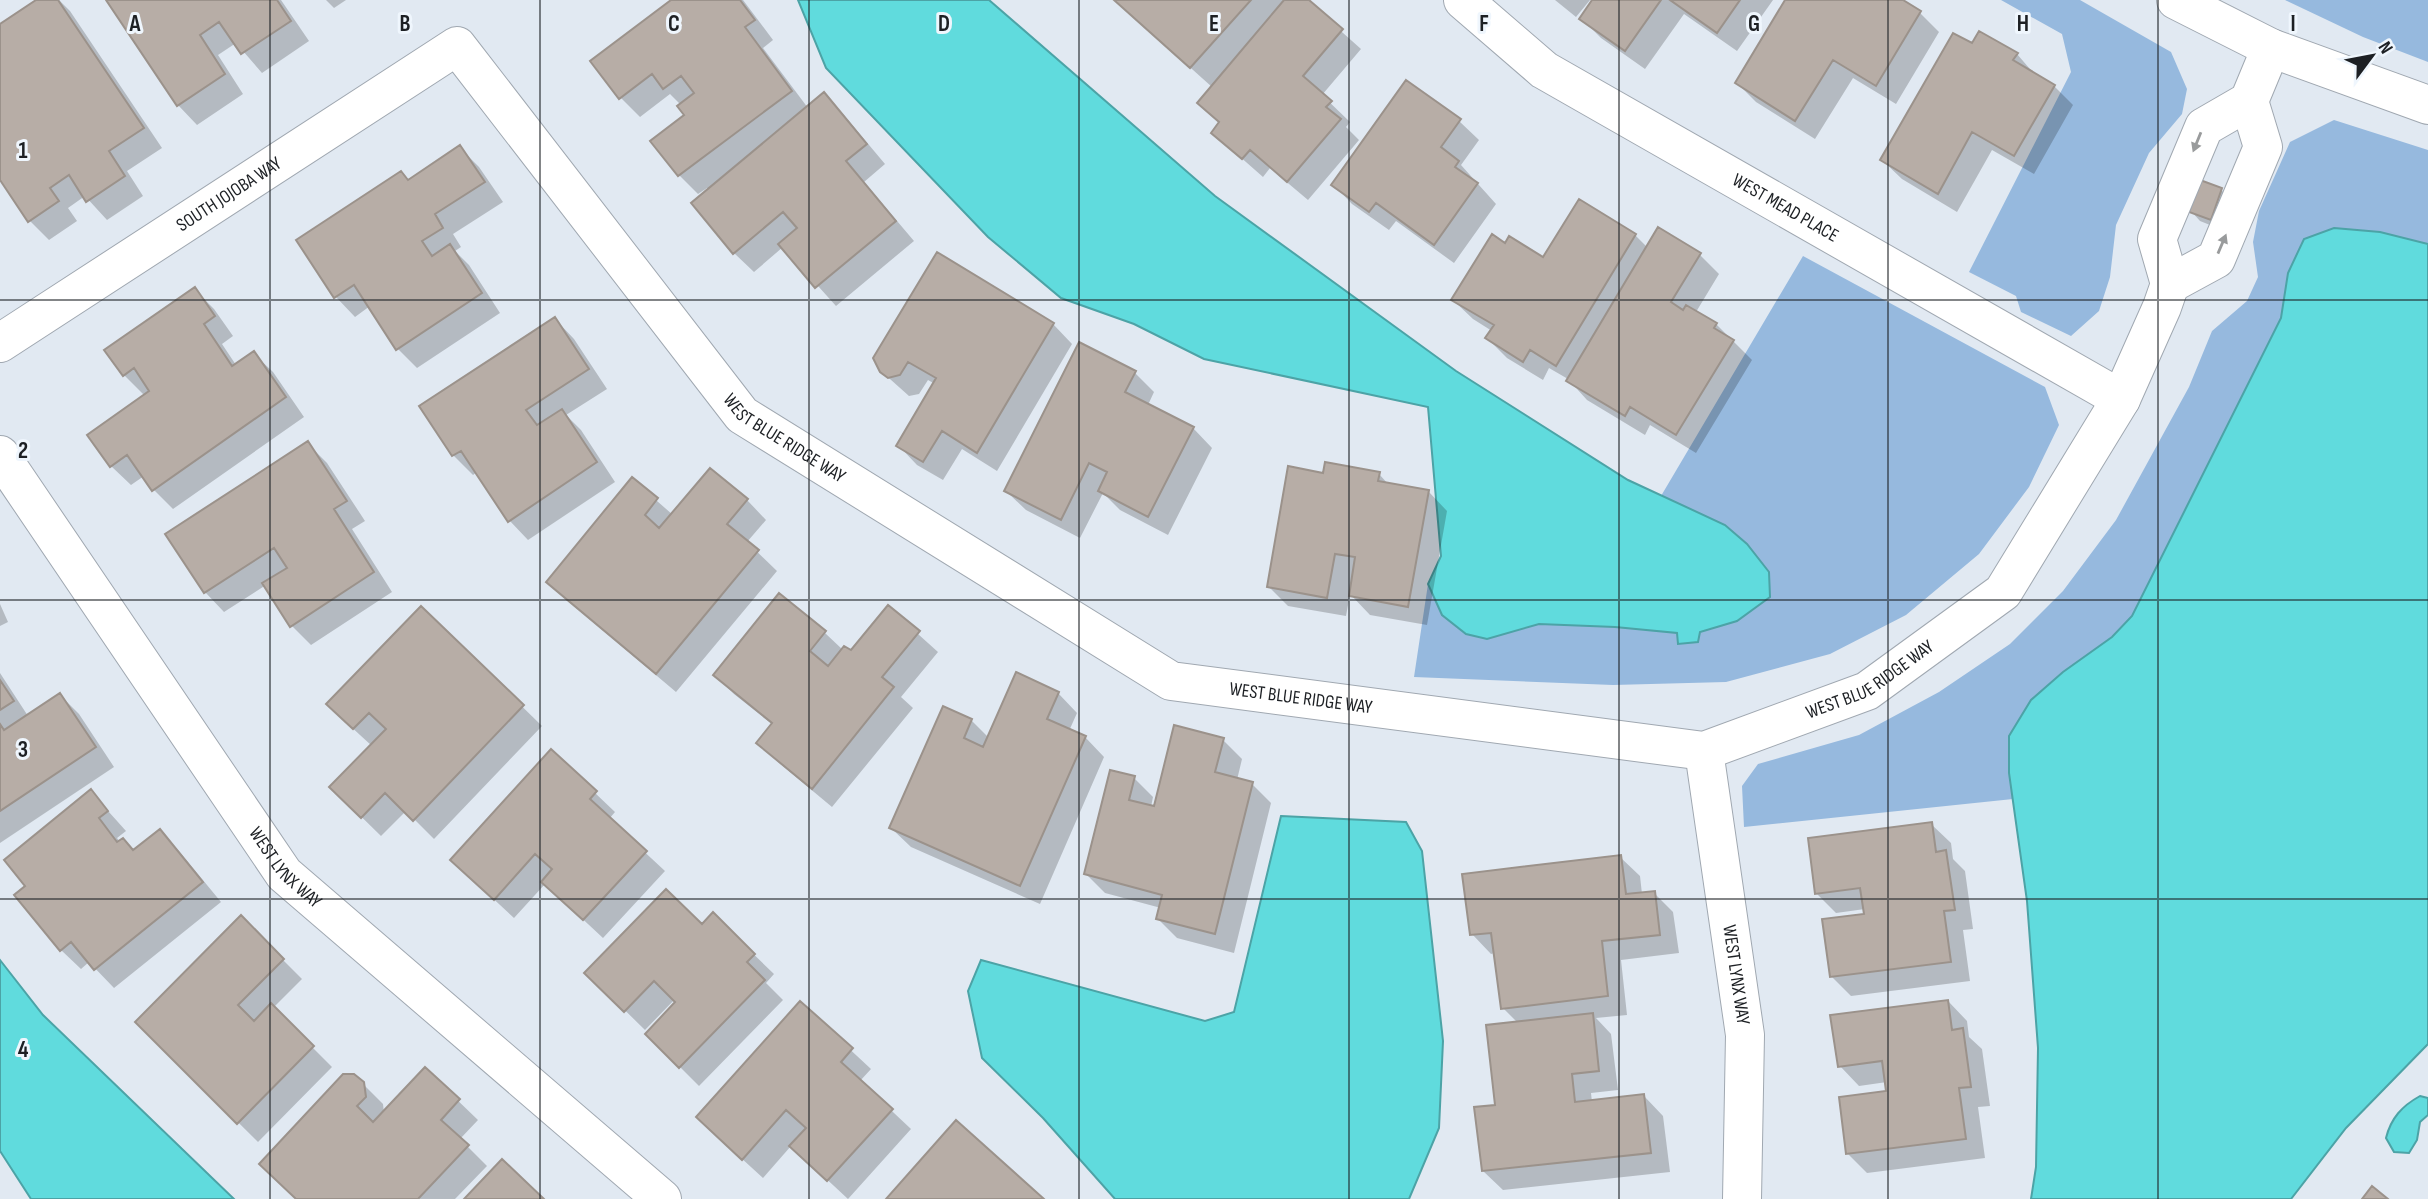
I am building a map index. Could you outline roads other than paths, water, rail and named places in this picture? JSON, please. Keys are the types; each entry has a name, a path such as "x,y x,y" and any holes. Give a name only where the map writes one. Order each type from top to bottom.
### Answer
{"street":[{"name":"WEST MEAD PLACE","path":"1463,0 1544,70 2121,400"},
{"path":"2176,0 2271,48 2428,105"},
{"name":"WEST BLUE RIDGE WAY","path":"457,46 742,415 1171,681 1704,751 1867,691 2003,592 2121,400 2171,284"},
{"name":"SOUTH JOJOBA WAY","path":"0,343 457,46"},
{"path":"2249,101 2263,148 2216,259 2171,284 2157,239 2204,127 2249,101 2271,48"},
{"name":"WEST LYNX WAY","path":"0,455 284,874 662,1199"},
{"name":"WEST LYNX WAY","path":"1704,751 1745,1035 1742,1199"}]}
